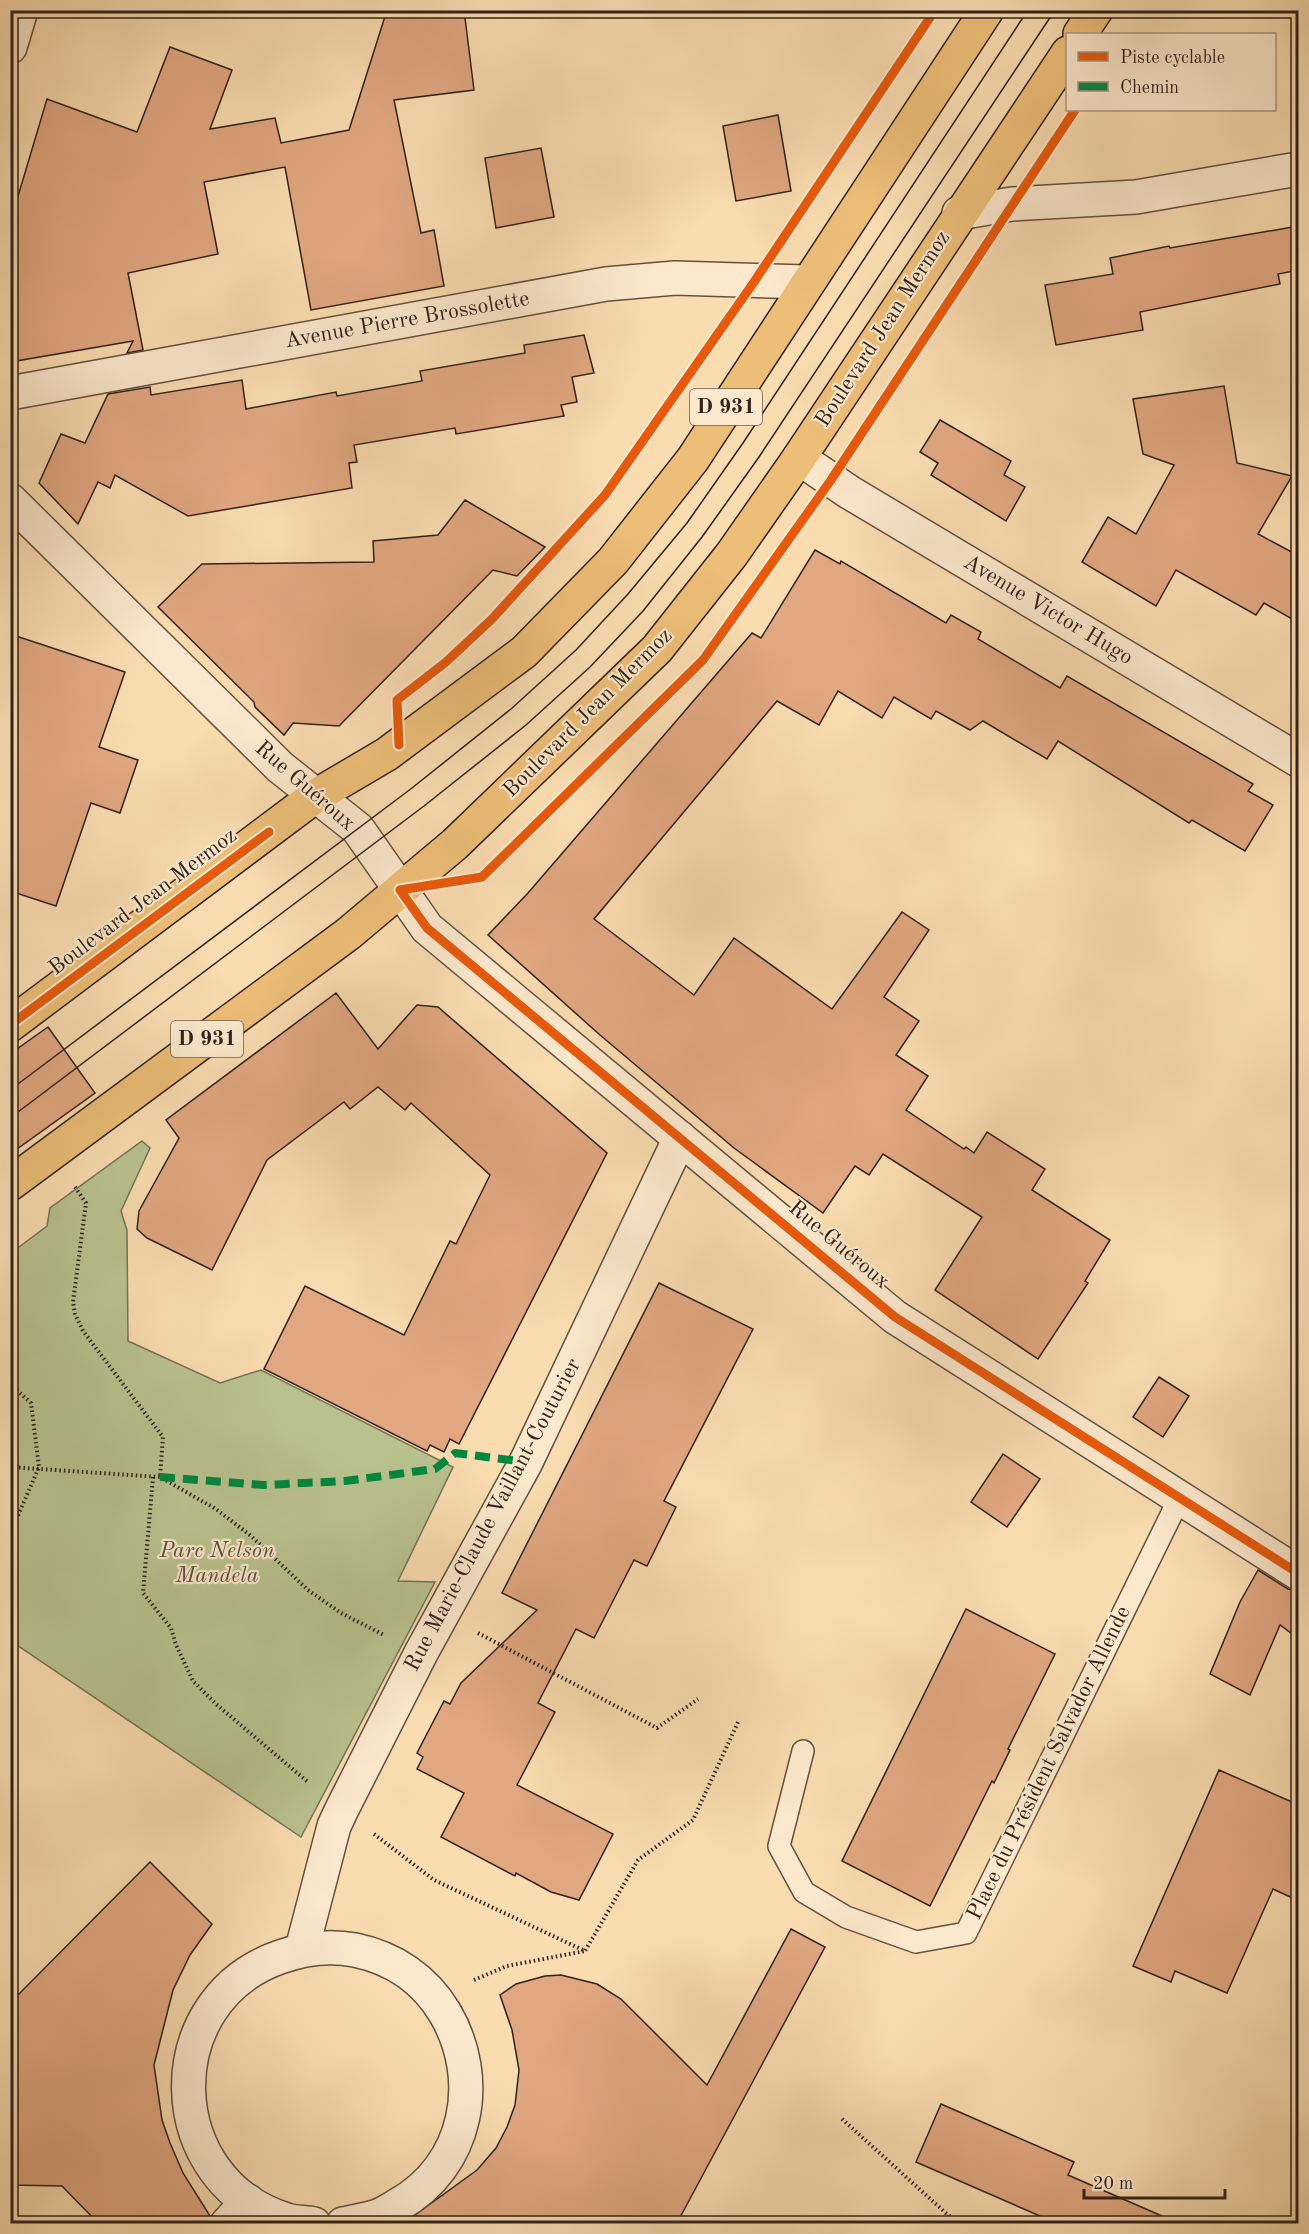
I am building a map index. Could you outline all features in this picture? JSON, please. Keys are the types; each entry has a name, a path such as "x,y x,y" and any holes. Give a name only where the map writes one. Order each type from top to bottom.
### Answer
{"main road":[{"name":"Boulevard Jean Mermoz","path":"10,1025 314,797 387,754 524,652 613,561 693,459 987,10"},
{"path":"1081,33 1096,10"},
{"name":"Boulevard Jean Mermoz","path":"10,1184 348,934 464,836 657,649 732,554 799,458 959,213 1066,56"}],"street":[{"path":"10,47 21,10"},
{"path":"959,213 1012,204 1136,197 1299,169"},
{"name":"Avenue Pierre Brossolette","path":"10,393 606,284 675,278 807,282"},
{"name":"Avenue Victor Hugo","path":"799,458 869,504 1299,760"},
{"name":"Rue Guéroux","path":"10,500 280,768 358,830 427,928 895,1317 1299,1573"},
{"name":"Rue Marie-Claude Vaillant-Couturier","path":"302,1948 338,1817 421,1653 526,1462 680,1138"},
{"path":"314,2223 238,2212 193,2126 187,2080 197,2034 222,1994 258,1964 302,1948 339,1947 375,1954 408,1972 435,1996 458,2035 467,2078 463,2122 445,2163 415,2196 376,2217 343,2223"}],"lane":[{"name":"Place du Président Salvador Allende","path":"803,1751 779,1846 804,1892 846,1917 916,1942 966,1933 1180,1497"}],"path":[{"path":"73,1184 86,1203 73,1302 75,1314 84,1331 163,1437 160,1477"},
{"path":"10,1384 31,1403 39,1467 10,1534"},
{"path":"10,1467 39,1467 160,1477 225,1516 251,1536 308,1590 341,1612 421,1653"},
{"path":"153,1477 143,1593 171,1628 193,1681 338,1817 434,1880 585,1951"},
{"path":"442,1614 657,1728 698,1699"},
{"path":"435,1996 507,1966 585,1951 638,1860 693,1820 739,1720"},
{"path":"842,2119 948,2215 963,2223"},
{"path":"945,2223 948,2215"}],"green space":[{"name":"Parc Nelson Mandela","path":"142,1141 150,1148 121,1211 127,1230 128,1341 220,1383 261,1370 453,1467 398,1581 435,1582 301,1837 11,1641 11,1253 47,1226 50,1208"}],"building":[{"path":"387,10 464,10 474,90 394,100 421,233 434,230 444,286 311,310 285,167 204,182 218,254 128,273 143,350 127,353 133,341 10,362 10,223 47,99 137,132 170,47 232,70 210,129 275,118 281,143 349,130"},
{"path":"778,115 791,191 736,201 723,126"},
{"path":"541,148 554,217 496,228 485,158"},
{"path":"1299,226 1299,270 1278,274 1280,284 1140,312 1143,330 1056,345 1045,285 1113,274 1110,258 1169,246 1170,248"},
{"path":"584,335 594,373 572,377 577,402 561,405 564,416 456,434 455,428 354,445 357,462 349,463 352,488 188,516 115,475 110,488 98,482 78,524 39,483 61,434 85,443 108,394 150,387 151,395 242,380 246,409 336,392 337,396 422,381 420,371 525,353 524,345"},
{"path":"1224,386 1237,463 1292,476 1258,534 1299,556 1299,623 1264,603 1256,615 1176,570 1156,606 1082,562 1108,517 1136,534 1174,465 1143,454 1133,399"},
{"path":"940,420 1011,461 1004,475 1025,487 1006,521 931,475 938,463 920,452"},
{"path":"465,500 545,547 517,576 493,570 339,726 293,723 284,735 158,607 202,564 374,562 373,541 438,535"},
{"path":"815,550 840,564 841,561 946,623 951,615 981,632 978,639 1060,688 1067,676 1253,784 1248,791 1273,805 1245,851 1192,820 1189,823 1058,741 1047,759 983,721 970,730 936,711 931,719 894,697 882,718 838,691 819,725 777,701 594,919 694,995 734,938 832,1009 902,912 929,930 884,997 919,1021 896,1055 928,1076 906,1110 964,1149 966,1147 974,1153 987,1132 1045,1169 1032,1190 1110,1240 1085,1281 1088,1283 1038,1359 935,1290 982,1217 883,1154 869,1175 855,1166 823,1213 734,1148 600,1035 488,935 528,893 752,633 761,638"},
{"path":"10,634 125,672 99,747 138,760 120,813 91,803 56,906 10,891"},
{"path":"336,993 378,1049 417,1005 438,1007 607,1153 459,1444 450,1439 444,1452 430,1445 427,1451 264,1369 305,1286 404,1335 450,1241 456,1244 490,1175 411,1103 405,1110 378,1087 350,1109 344,1102 267,1160 212,1270 147,1238 137,1229 139,1211 179,1138 166,1120"},
{"path":"48,1027 95,1093 10,1154 10,1054"},
{"path":"659,1283 753,1329 664,1501 676,1507 647,1566 634,1560 594,1638 576,1629 538,1703 555,1712 517,1785 613,1834 579,1900 551,1892 516,1873 515,1876 441,1837 464,1793 417,1769 423,1757 417,1753 444,1701 450,1704 461,1683 537,1610 502,1593"},
{"path":"1159,1377 1189,1396 1163,1437 1133,1417"},
{"path":"1003,1454 1040,1479 1007,1527 971,1502"},
{"path":"1258,1570 1288,1589 1299,1592 1299,1639 1280,1625 1250,1695 1210,1674 1240,1602"},
{"path":"966,1609 1055,1654 1008,1749 1010,1750 994,1783 992,1781 930,1906 842,1861"},
{"path":"1219,1770 1299,1805 1299,1901 1273,1889 1227,1993 1175,1971 1171,1982 1133,1966"},
{"path":"150,1862 212,1924 190,1955 173,1990 154,2065 162,2120 170,2143 183,2173 210,2216 209,2223 98,2223 62,2186 10,2185 10,2003"},
{"path":"791,1929 825,1947 677,2223 404,2223 477,2170 496,2148 507,2127 515,2105 519,2070 512,2030 500,1995 516,1984 545,1976 561,1975 597,1984 621,1999 707,2085"},
{"path":"941,2104 1074,2162 1068,2175 1178,2223 1056,2223 916,2162"}],"tram line":[{"path":"10,1090 412,788 511,709 576,650 628,594 687,523 743,443 1028,10"},
{"path":"10,1118 424,806 526,725 590,667 643,611 702,537 759,457 1055,10"}],"marked path":[{"path":"160,1477 264,1485 345,1481 435,1469 455,1453 526,1462"}],"cycle path":[{"path":"399,745 397,700 446,662 492,619 605,495 754,282 935,10"},
{"path":"1074,111 831,480 703,660 482,877 400,890 427,928 895,1317 1298,1573"},
{"path":"10,1025 269,832"}]}
